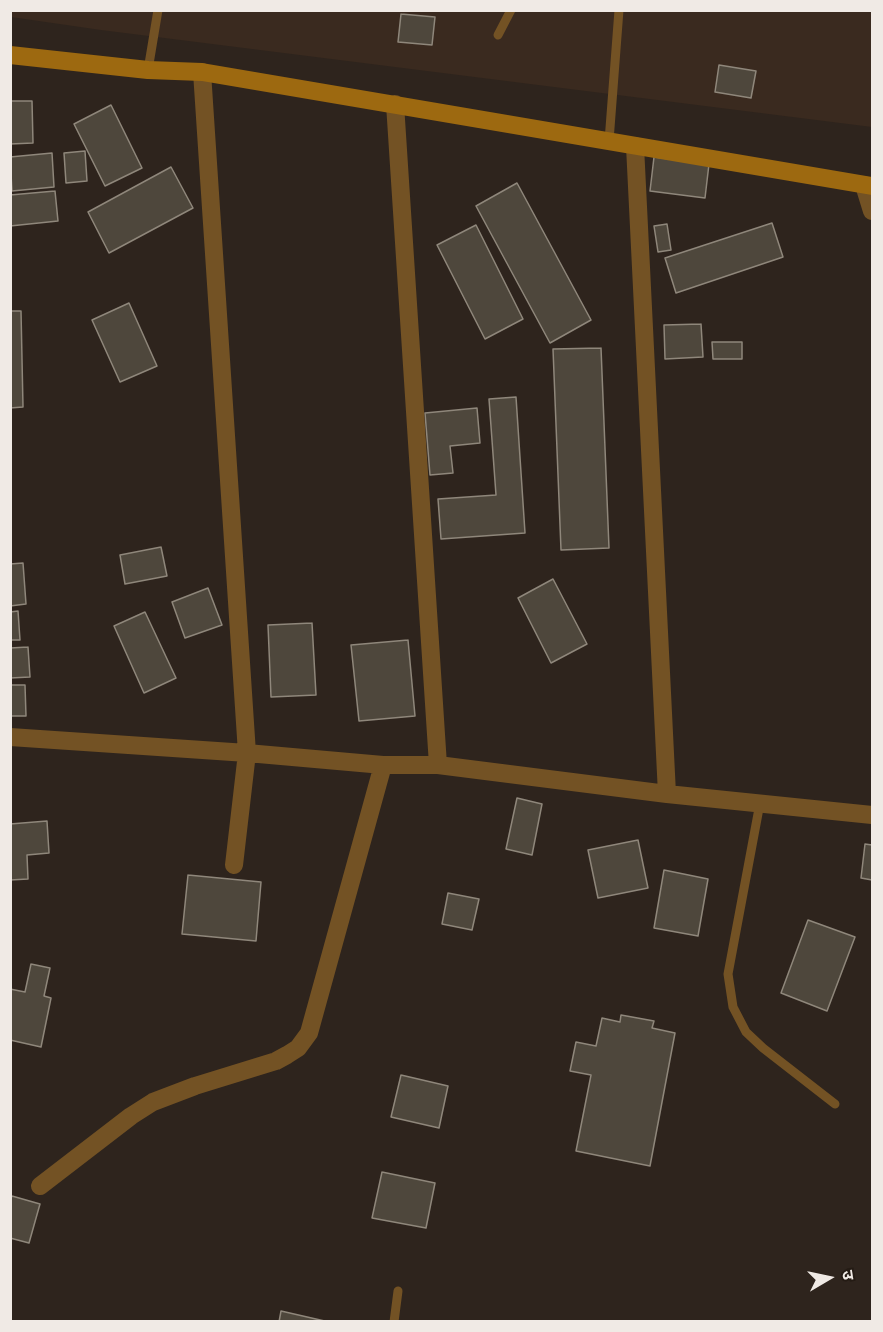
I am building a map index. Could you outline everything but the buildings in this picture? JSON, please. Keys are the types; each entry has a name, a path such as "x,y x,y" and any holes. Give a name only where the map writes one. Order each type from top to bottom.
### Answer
{"street":[{"path":"10,55 148,70 202,72 868,186 873,211"},
{"path":"202,72 247,753 234,866"},
{"path":"395,104 438,765"},
{"path":"635,146 667,794"},
{"path":"10,737 247,753 382,765 438,765 667,794 873,814"},
{"path":"40,1186 130,1116 153,1102 195,1086 276,1061 298,1048 309,1033 382,765"}],"lane":[{"path":"148,70 158,10"},
{"path":"498,35 511,10"},
{"path":"609,141 619,10"},
{"path":"760,803 728,974 733,1007 746,1032 835,1104"},
{"path":"394,1322 398,1291"}],"shaded area":[{"path":"10,11 872,11 872,127 101,30 11,17"}]}
